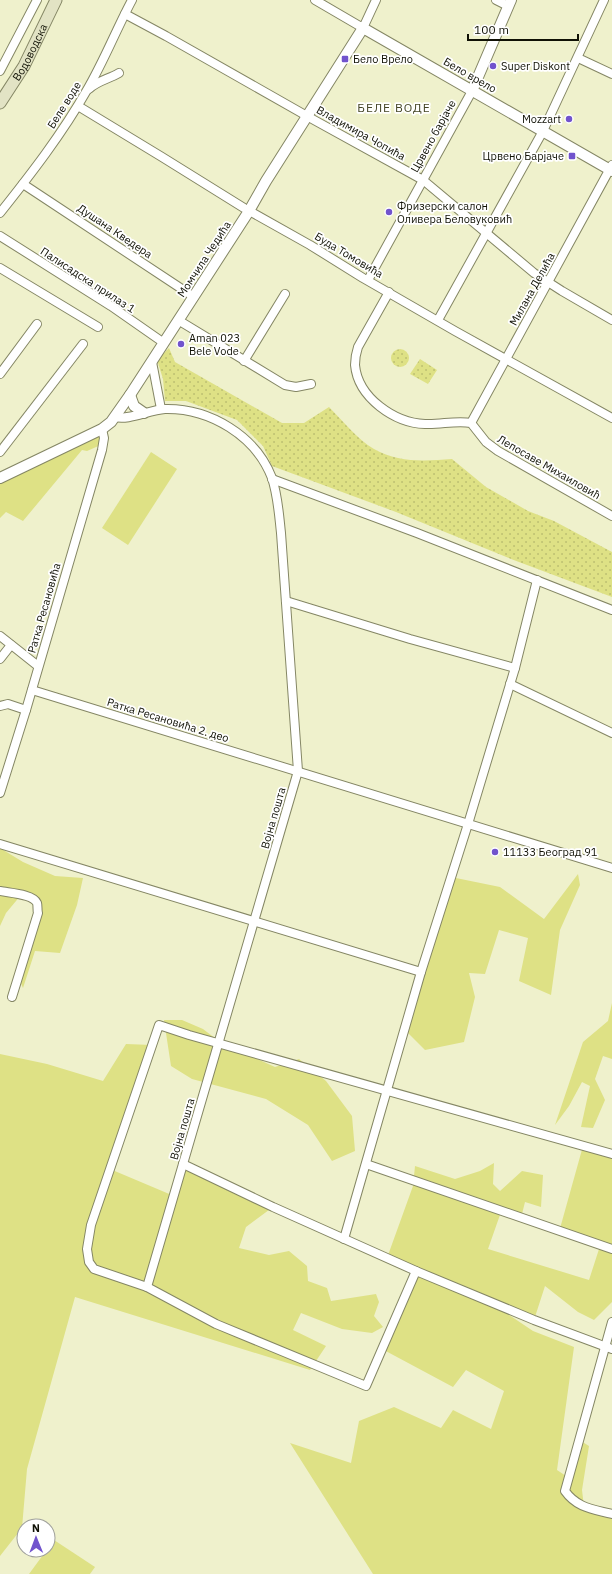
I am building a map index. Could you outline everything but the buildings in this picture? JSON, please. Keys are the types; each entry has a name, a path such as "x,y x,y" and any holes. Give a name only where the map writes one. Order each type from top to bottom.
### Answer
{"main road":[{"name":"Водоводска","path":"0,103 24,66 56,0"}],"street":[{"name":"Водоводска","path":"0,71 38,0"},
{"name":"Беле воде","path":"0,213 23,184 78,106 87,91 132,0"},
{"name":"Бело врело","path":"315,0 543,132 611,168"},
{"name":"Момчила Чедића","path":"0,478 102,428 111,422 115,417 249,211 266,181 363,28 376,0"},
{"path":"496,0 510,3"},
{"path":"438,320 543,132 604,0"},
{"name":"Црвено барјаче","path":"368,280 472,91 510,3"},
{"name":"Владимира Чопића","path":"125,14 423,180 548,283 612,320"},
{"path":"578,58 612,74"},
{"path":"87,91 93,85 119,73"},
{"name":"Буда Томовића","path":"78,106 249,211 310,245 455,331 612,418"},
{"name":"Милана Делића","path":"471,423 611,168"},
{"name":"Душана Кведера","path":"23,184 194,297"},
{"name":"Палисадска прилаз 1","path":"0,236 111,306 164,343"},
{"path":"0,268 98,326"},
{"path":"389,292 358,347 355,364 358,377 370,398 383,410 403,420 424,424 471,423"},
{"path":"244,360 285,294"},
{"path":"178,320 285,385 296,387 311,384"},
{"path":"0,374 37,324"},
{"path":"0,452 83,344"},
{"path":"152,362 162,409"},
{"path":"130,395 134,406 144,413"},
{"name":"Војна пошта","path":"115,417 123,419 162,409 189,411 205,415 239,433 262,460 272,479 278,502 298,771 220,1042 147,1287"},
{"name":"Лепосаве Михаиловић","path":"471,423 486,442 498,451 612,516"},
{"name":"Ратка Ресановића","path":"0,793 32,690 102,450 104,438 102,428"},
{"path":"272,479 612,610"},
{"path":"344,1239 421,972 515,668 537,580"},
{"path":"286,601 410,639 515,668"},
{"path":"0,636 38,666"},
{"path":"0,660 11,645"},
{"path":"510,684 612,733"},
{"name":"Ратка Ресановића 2. део","path":"32,690 612,868"},
{"path":"0,706 8,704 26,710"},
{"path":"0,844 421,972"},
{"path":"0,891 33,899 36,903 38,913 12,997"},
{"path":"416,1271 366,1386 216,1324 147,1287 94,1269 89,1262 87,1249 91,1225 158,1025 612,1154"},
{"path":"183,1164 217,1182 416,1271 534,1320 609,1348"},
{"path":"366,1164 612,1249"},
{"path":"612,1322 609,1348 565,1491 571,1500 584,1507 612,1514"}],"green space":[{"path":"169,348 175,362 282,423 304,423 329,407 350,430 368,445 383,454 412,460 452,459 486,487 528,511 554,521 612,552 612,597 511,559 396,512 272,466 263,446 237,420 186,401 165,401 163,379 158,359"},
{"path":"400,349 406,352 409,358 406,364 400,367 394,364 391,358 394,352"},
{"path":"420,359 437,370 428,384 410,374"},
{"path":"102,429 103,444 87,451 82,450 23,521 6,512 0,518 0,478"},
{"path":"151,452 177,469 128,545 102,528"},
{"path":"0,848 23,862 55,876 83,878 77,905 60,953 35,951 23,988 18,977 37,903 21,895 6,913 0,926"},
{"path":"578,874 580,885 560,930 551,995 519,981 528,938 499,930 485,974 469,973 475,997 464,1042 425,1050 407,1032 451,877 500,887 544,919"},
{"path":"612,1003 612,1059 603,1056 595,1079 605,1100 593,1128 581,1127 590,1086 582,1082 569,1106 555,1125 583,1042 608,1021"},
{"path":"164,1020 182,1020 203,1029 220,1042 275,1067 299,1059 326,1081 352,1116 355,1151 332,1161 308,1125 266,1099 192,1079 171,1066"},
{"path":"126,1044 152,1045 110,1169 174,1196 183,1164 273,1207 246,1227 239,1248 269,1255 289,1251 307,1266 308,1281 327,1288 331,1301 376,1294 379,1302 374,1316 383,1327 372,1333 342,1329 301,1313 293,1330 326,1346 310,1370 75,1297 27,1469 23,1518 16,1518 16,1536 0,1556 0,1054 47,1064 103,1081"},
{"path":"583,1146 612,1154 612,1302 594,1320 578,1312 545,1286 534,1320 487,1300 533,1331 574,1347 557,1470 569,1478 581,1441 589,1446 582,1490 584,1507 612,1514 612,1574 373,1574 290,1443 351,1463 359,1421 394,1407 441,1428 453,1410 491,1429 504,1391 466,1370 453,1387 382,1349 416,1271 387,1258 413,1186 415,1166 455,1179 480,1171 494,1163 493,1184 500,1191 522,1171 543,1175 541,1207 525,1202 521,1218 501,1212 488,1249 589,1280 600,1246 559,1232"},
{"path":"56,1541 95,1567 90,1574 29,1574 41,1558 56,1558"}],"place":[{"name":"Бело Врело","path":"345,59"},
{"name":"Super Diskont","path":"493,66"},
{"name":"Mozzart","path":"569,119"},
{"name":"Црвено Барјаче","path":"572,156"},
{"name":"Фризерски салон Оливера Беловуковић","path":"389,212"},
{"name":"Aman 023 Bele Vode","path":"181,344"},
{"name":"11133 Београд 91","path":"495,852"}],"district":[{"name":"БЕЛЕ ВОДЕ","path":"394,107"}]}
